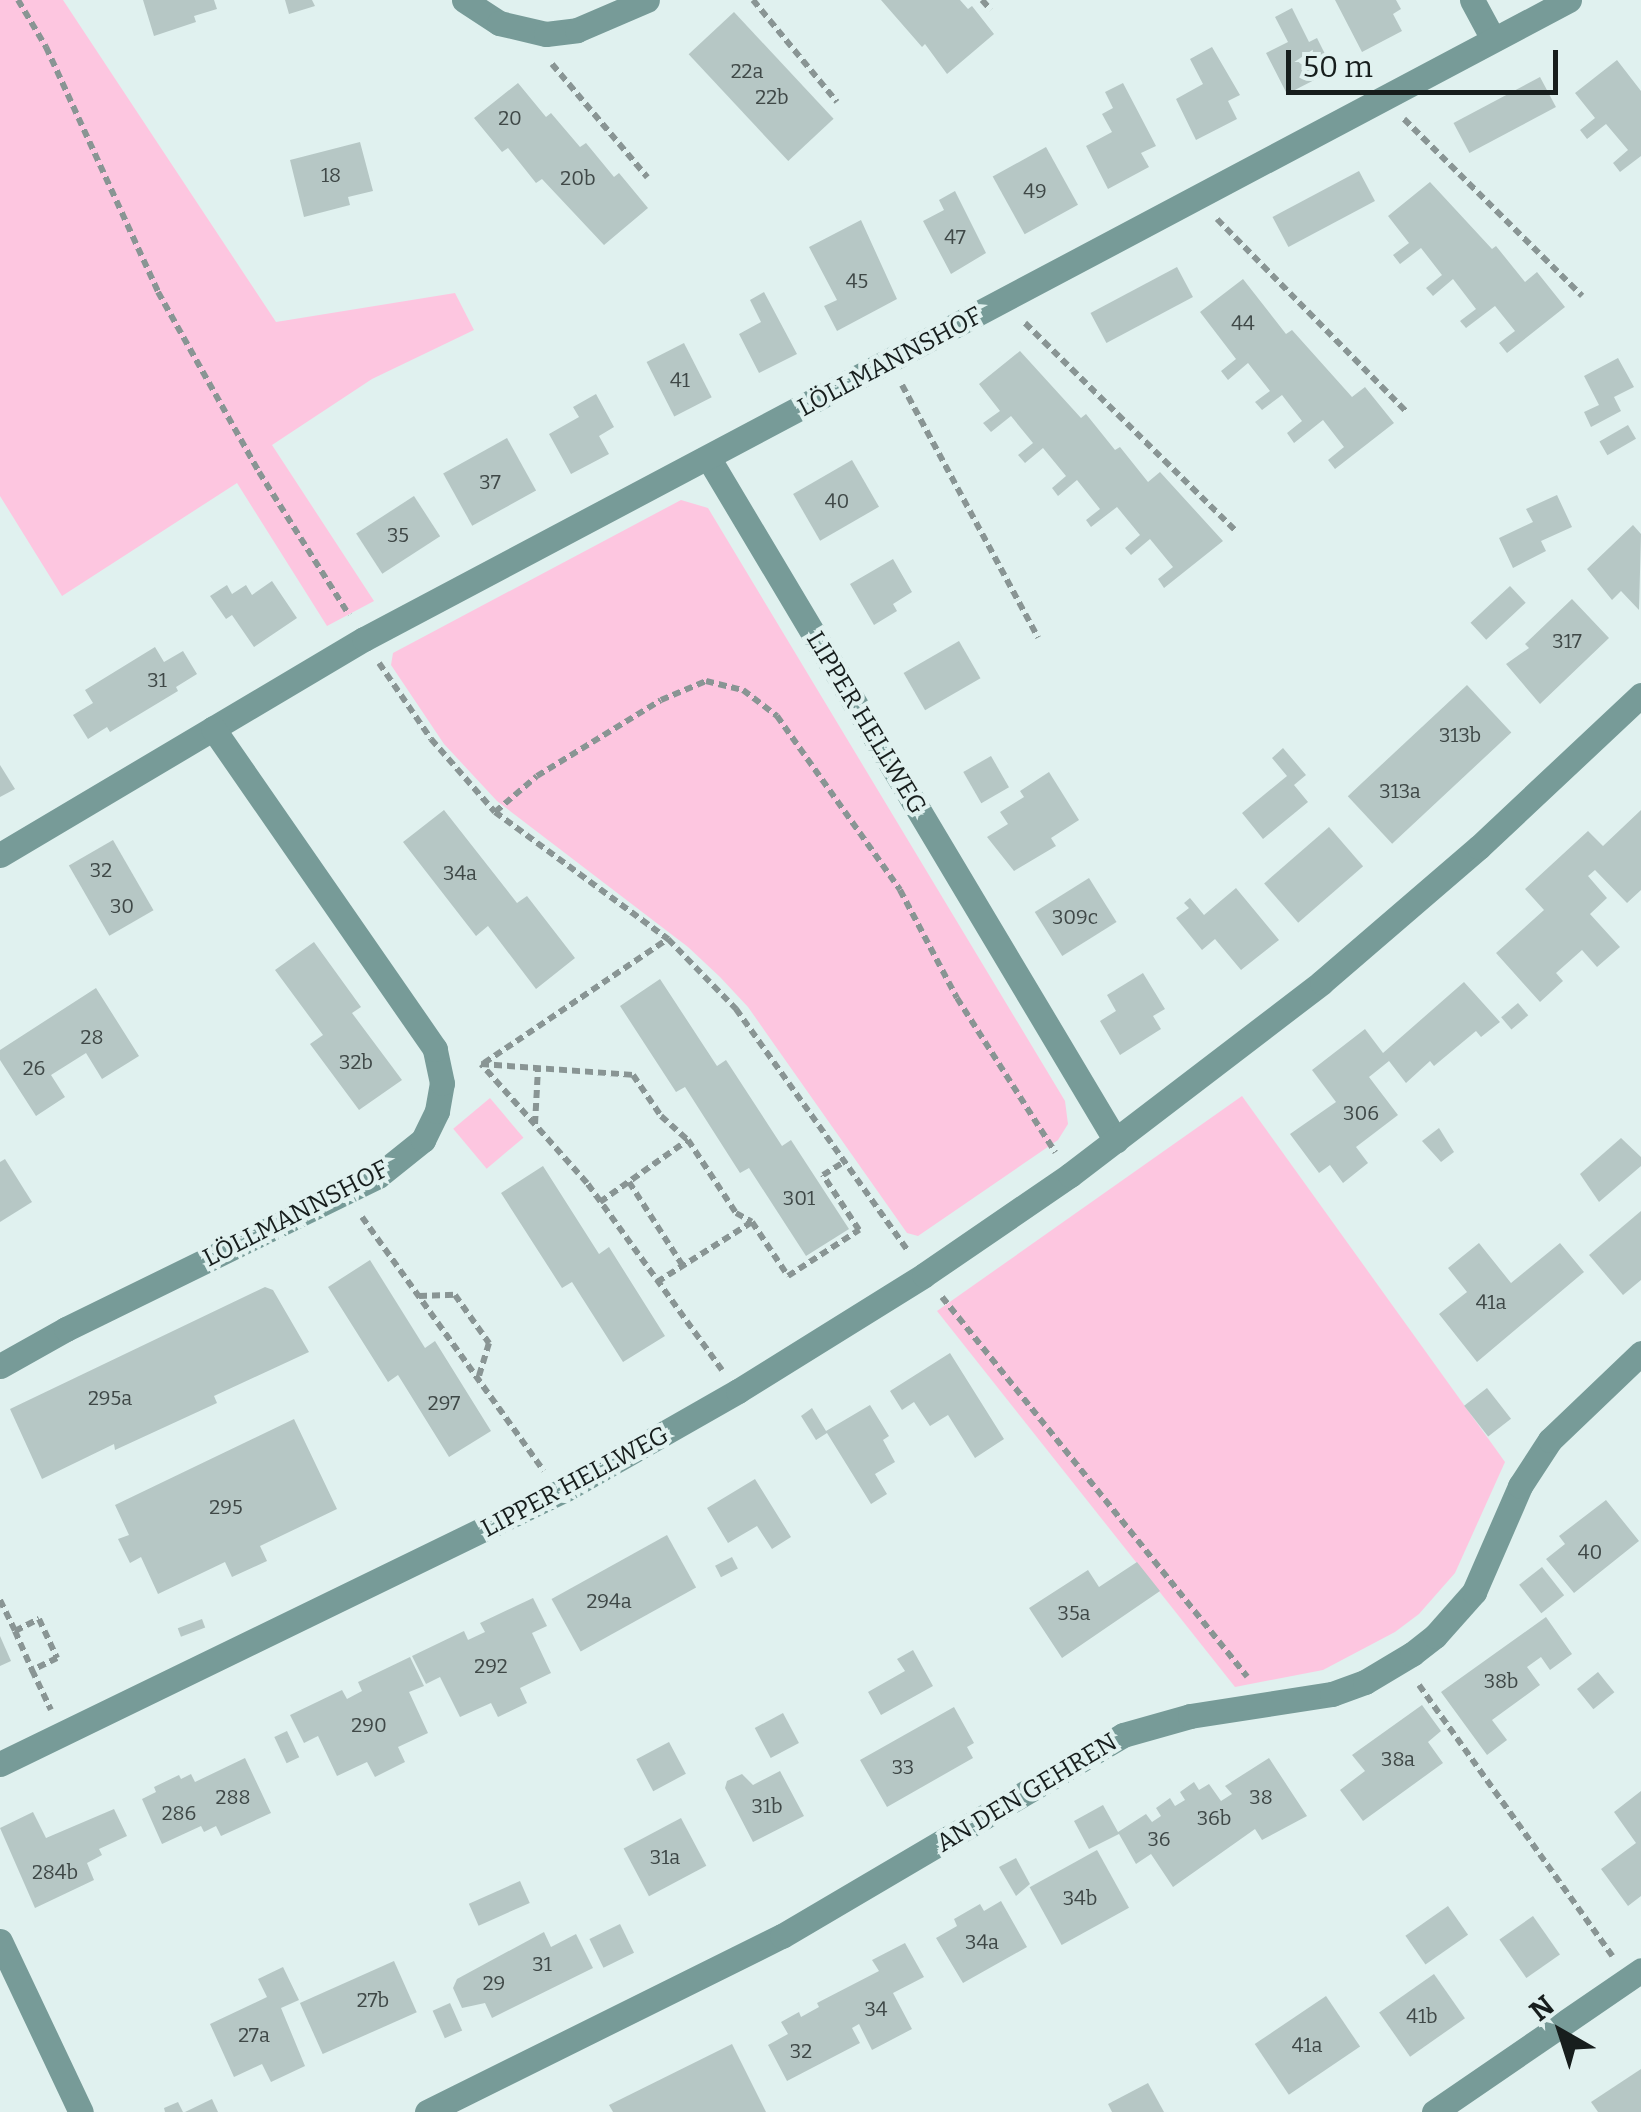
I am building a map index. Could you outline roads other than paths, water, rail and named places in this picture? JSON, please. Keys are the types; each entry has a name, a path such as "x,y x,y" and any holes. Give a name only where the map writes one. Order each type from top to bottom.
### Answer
{"street":[{"path":"464,0 499,23 546,34 577,30 647,0"},
{"path":"1472,0 1493,39"},
{"name":"LÖLLMANNSHOF","path":"0,854 364,639 709,460 1382,96 1569,0"},
{"name":"LIPPER HELLWEG","path":"709,460 1116,1140"},
{"name":"LIPPER HELLWEG","path":"0,1764 558,1493 738,1391 924,1275 1070,1175 1322,982 1478,848 1641,695"},
{"name":"LÖLLMANNSHOF","path":"0,1366 66,1328 378,1176 423,1140 438,1112 442,1084 434,1049 213,728"},
{"name":"AN DEN GEHREN","path":"427,2112 782,1936 1123,1735 1190,1716 1264,1708 1332,1694 1402,1660 1435,1636 1474,1592 1520,1486 1550,1440 1641,1352"},
{"path":"0,1941 81,2112"},
{"path":"1434,2112 1641,1970"}]}
